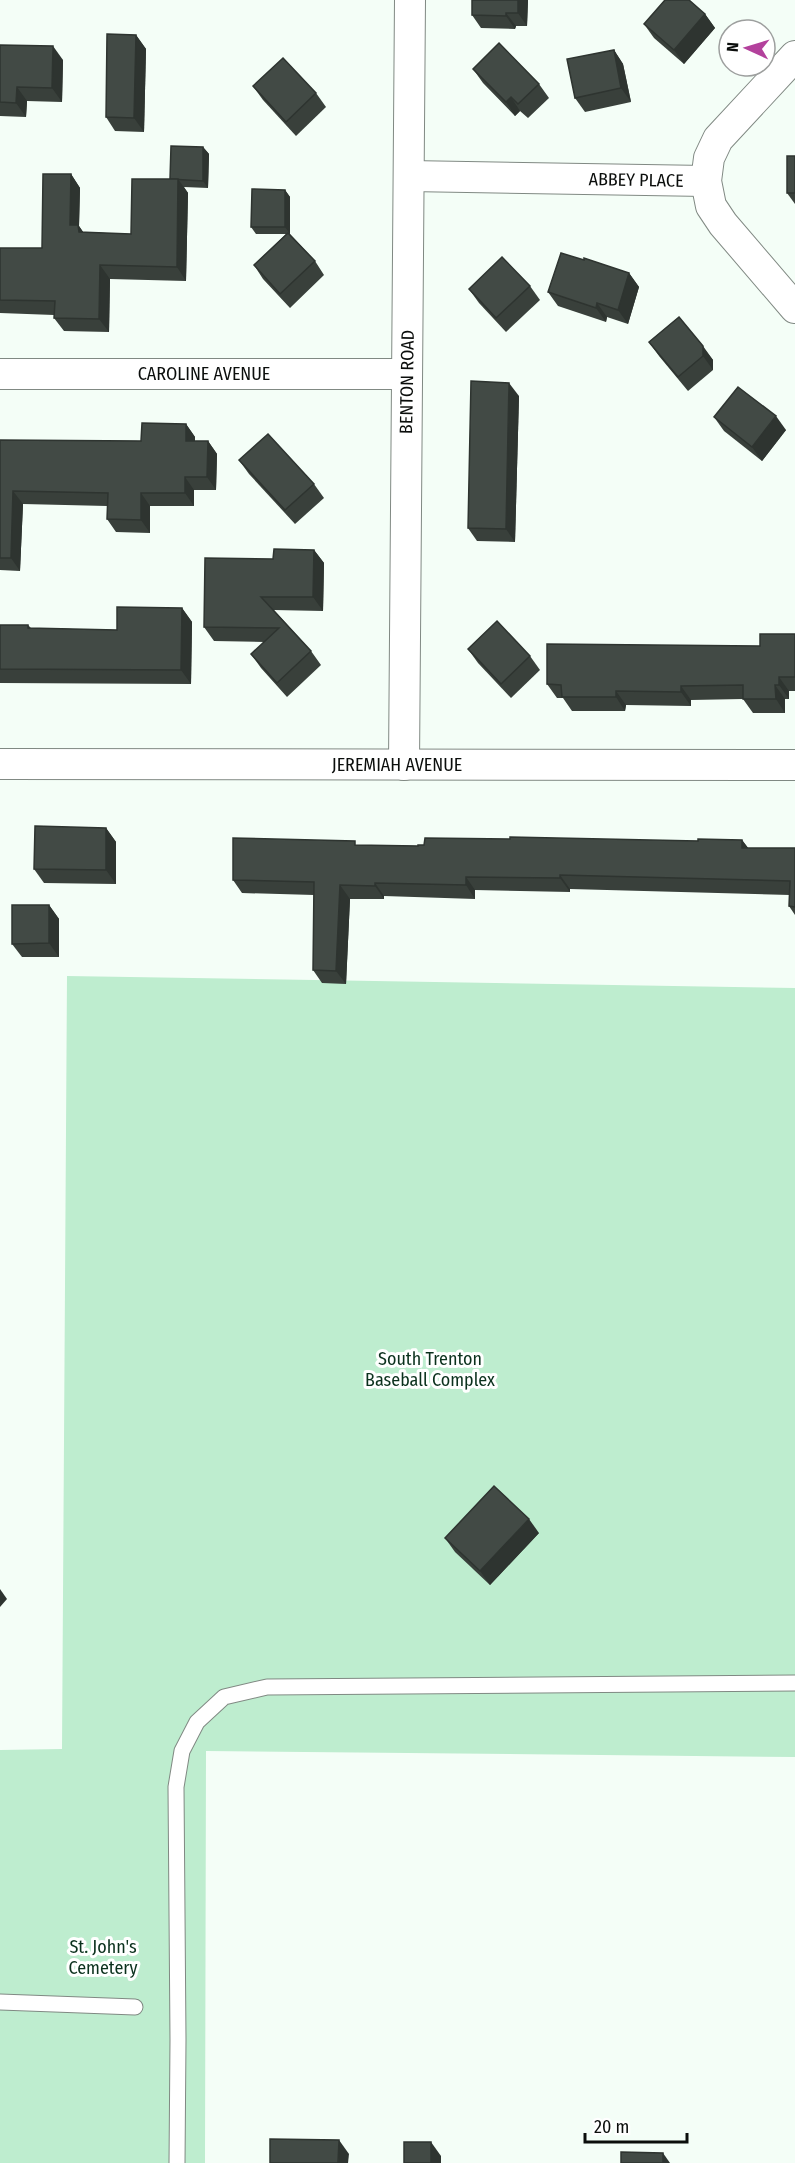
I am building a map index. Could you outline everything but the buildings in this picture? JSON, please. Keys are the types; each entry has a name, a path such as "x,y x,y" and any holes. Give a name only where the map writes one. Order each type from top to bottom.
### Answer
{"street":[{"name":"BENTON ROAD","path":"404,765 410,0"},
{"name":"ABBEY PLACE","path":"409,176 706,181 709,158 718,139 795,56"},
{"path":"706,181 711,206 723,224 795,308"},
{"name":"CAROLINE AVENUE","path":"0,374 407,374"},
{"name":"JEREMIAH AVENUE","path":"0,764 795,765"}],"lane":[{"path":"177,2163 176,1787 182,1751 197,1722 224,1697 267,1687 795,1683"},
{"path":"0,2002 135,2007"}],"green space":[{"name":"South Trenton Baseball Complex","path":"67,976 795,988 795,1757 206,1751 205,2163 0,2163 0,1750 62,1749"}],"park label":[{"name":"St. John's Cemetery","path":"103,1957"}]}
